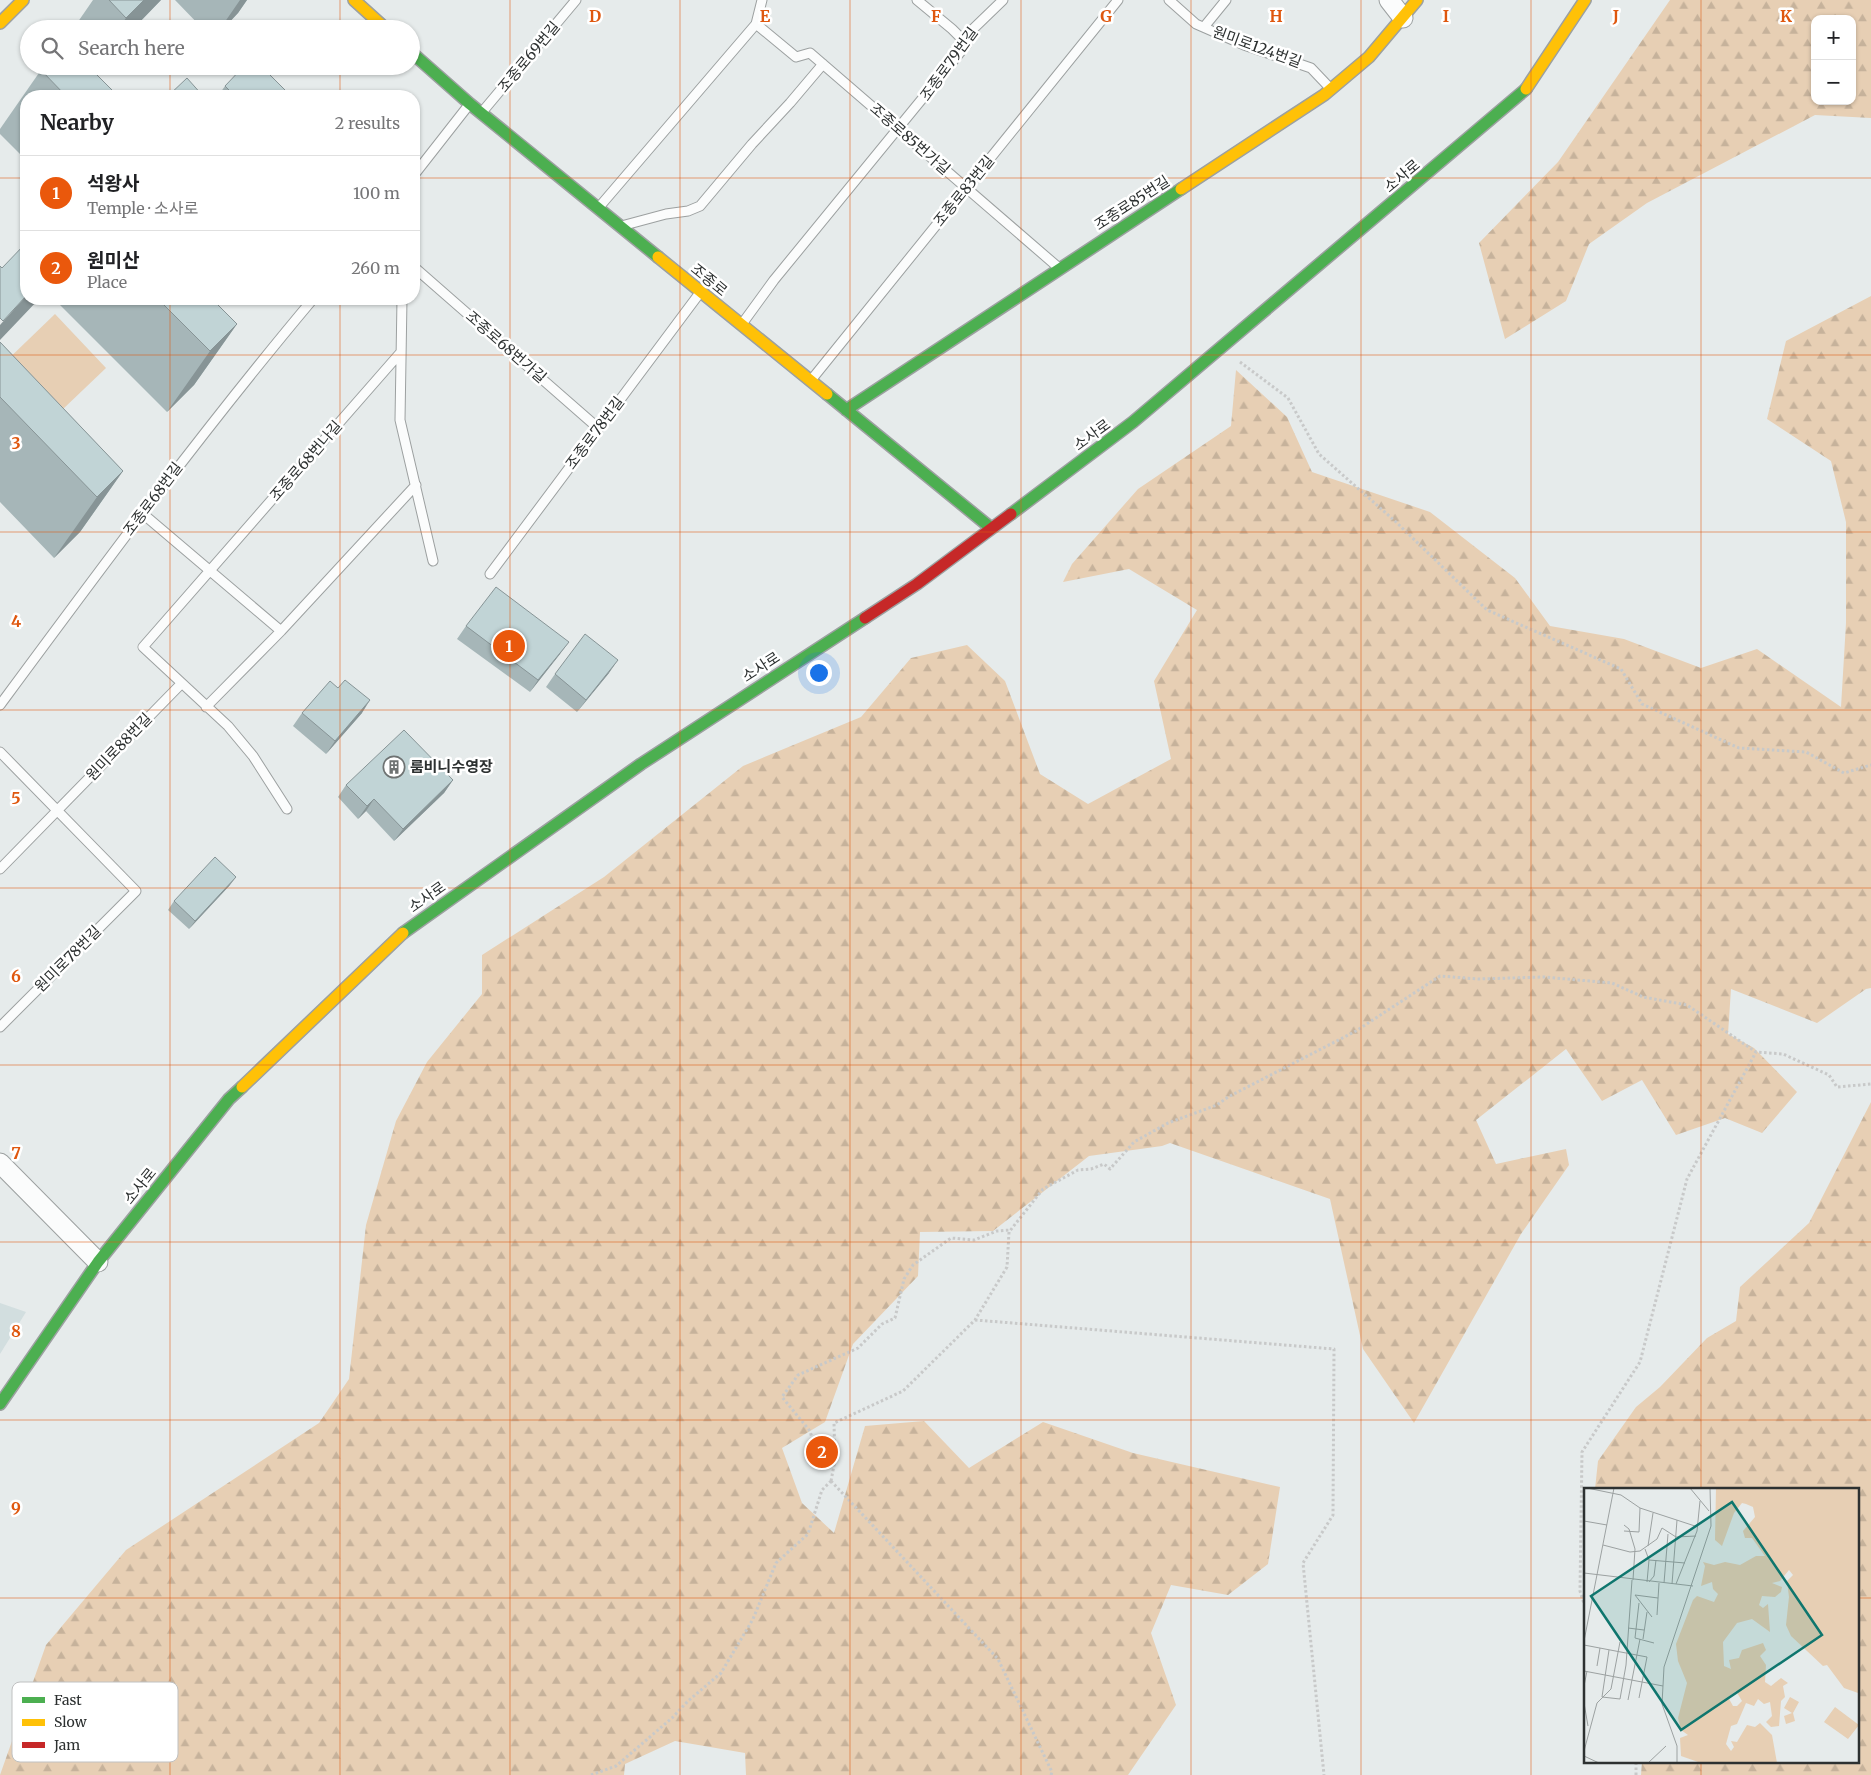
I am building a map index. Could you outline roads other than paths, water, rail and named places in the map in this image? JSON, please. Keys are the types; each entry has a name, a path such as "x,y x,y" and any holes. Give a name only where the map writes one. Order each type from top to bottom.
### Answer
{"street":[{"path":"0,23 23,0"},
{"path":"354,0 376,20"},
{"path":"1388,0 1403,18"},
{"name":"조종로85번길","path":"846,410 1331,88 1370,57 1417,0"},
{"name":"소사로","path":"0,1404 98,1262 229,1099 398,936 641,764 916,584 1133,422 1523,94 1585,0"},
{"name":"조종로","path":"420,60 470,104 991,528"},
{"path":"0,1163 98,1262"}],"lane":[{"name":"조종로69번길","path":"481,113 576,0"},
{"path":"598,208 756,24 762,0"},
{"path":"917,0 967,44"},
{"name":"조종로83번길","path":"810,381 1118,0"},
{"name":"원미로124번길","path":"1169,0 1196,24 1244,45 1311,68 1331,88"},
{"name":"원미로124번길","path":"1204,28 1226,0"},
{"name":"조종로79번길","path":"741,325 774,280 838,200 898,130 967,44 973,29 1002,1"},
{"name":"조종로85번가길","path":"756,24 796,57 810,53 1060,269"},
{"path":"620,226 666,214 688,212 700,206 823,64"},
{"path":"420,167 470,104"},
{"name":"조종로68번가길","path":"420,272 598,428"},
{"name":"조종로78번길","path":"490,574 700,292"},
{"name":"조종로68번길","path":"0,705 142,513 240,386 308,305"},
{"path":"402,305 400,420 433,561"},
{"name":"조종로68번나길","path":"287,809 253,756 228,726 143,647 401,352"},
{"path":"206,707 280,631 416,485"},
{"path":"142,513 280,631"},
{"name":"원미로88번길","path":"57,811 181,684"},
{"path":"0,752 57,811 0,870"},
{"name":"원미로78번길","path":"0,1027 136,892 57,811"}],"place":[{"name":"석왕사","path":"509,646"},
{"name":"룸비니수영장","path":"394,767"},
{"name":"원미산","path":"822,1452"}]}
